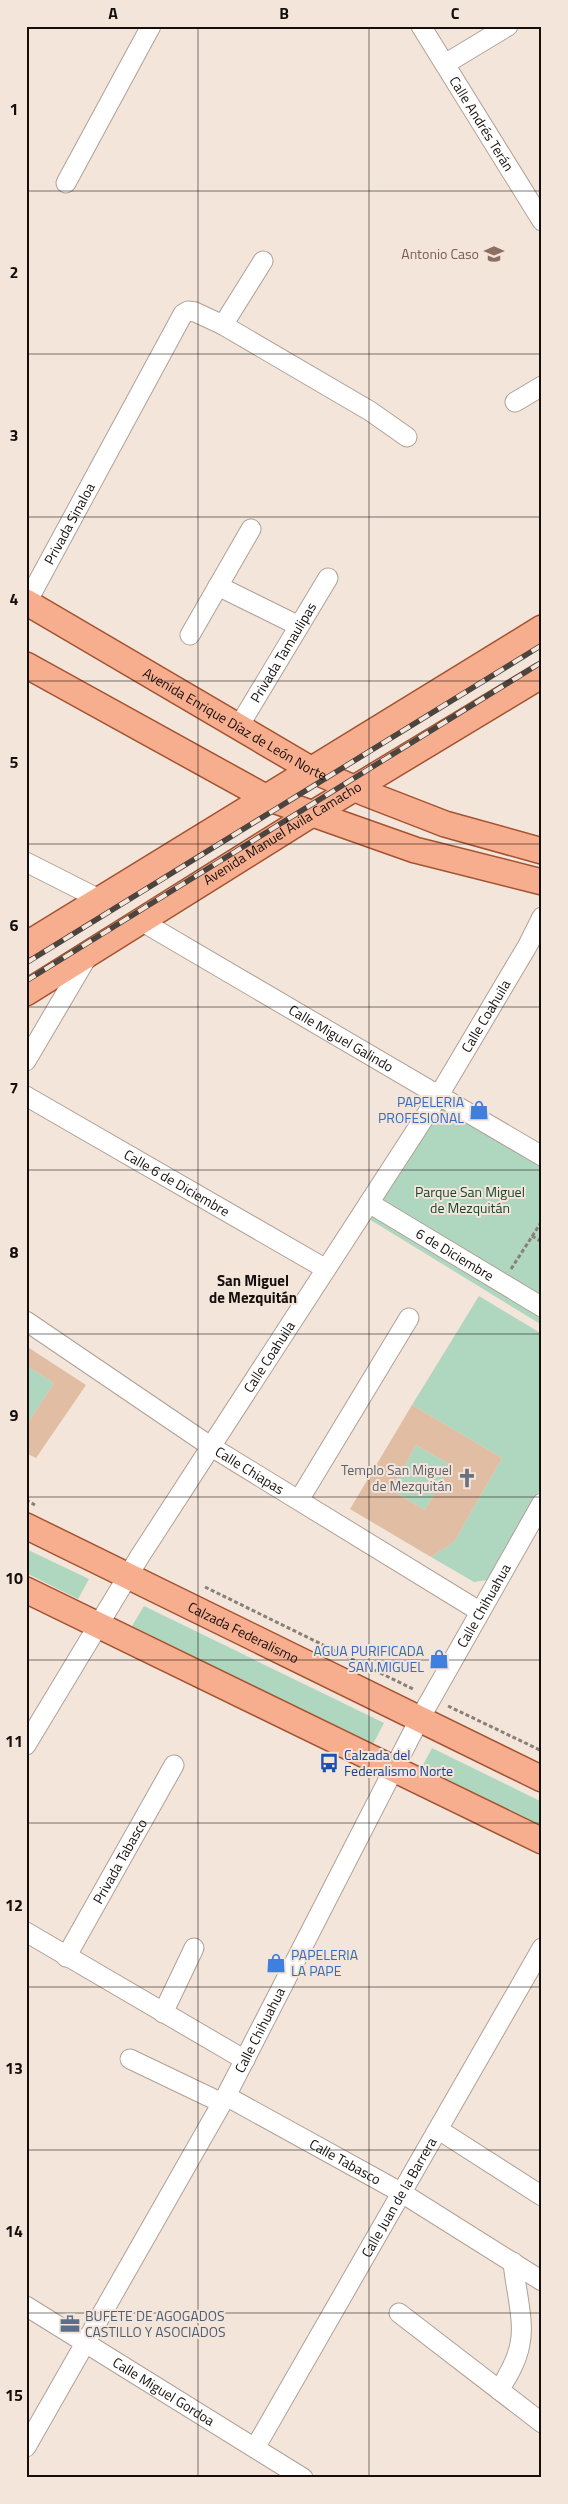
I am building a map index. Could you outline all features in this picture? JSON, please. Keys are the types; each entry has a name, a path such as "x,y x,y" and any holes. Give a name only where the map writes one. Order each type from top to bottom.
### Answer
{"main road":[{"name":"Avenida Enrique Díaz de León Norte","path":"26,602 312,770 445,824 542,851"},
{"path":"26,945 542,628"},
{"path":"26,665 265,797 415,850 542,882"},
{"name":"Avenida Manuel Ávila Camacho","path":"26,993 312,814 542,675"},
{"name":"Calzada Federalismo","path":"35,1517 127,1576 419,1720 540,1772"},
{"path":"26,1590 542,1841"}],"street":[{"path":"66,183 151,26"},
{"name":"Calle Andrés Terán","path":"421,26 542,221"},
{"path":"445,64 508,26"},
{"path":"263,261 223,326 370,411 407,437"},
{"name":"Privada Sinaloa","path":"26,602 183,314 188,311 196,312 223,326"},
{"path":"515,402 542,386"},
{"path":"190,635 251,529"},
{"name":"Privada Tamaulipas","path":"239,726 328,578"},
{"path":"218,586 299,626"},
{"path":"26,862 100,900"},
{"name":"Calle Coahuila","path":"26,1746 127,1576 210,1446 535,949 542,917"},
{"name":"Calle Miguel Galindo","path":"141,921 440,1094 542,1156"},
{"path":"26,1061 90,953"},
{"name":"Calle 6 de Diciembre","path":"26,1096 326,1269"},
{"name":"6 de Diciembre","path":"369,1203 542,1307"},
{"path":"299,1500 409,1318"},
{"name":"Calle Chiapas","path":"26,1321 210,1446 479,1611"},
{"name":"Calle Chihuahua","path":"26,2447 224,2100 431,1697 542,1503"},
{"name":"Privada Tabasco","path":"66,1957 174,1765"},
{"path":"26,1932 245,2060"},
{"path":"163,2013 194,1948"},
{"name":"Calle Juan de la Barrera","path":"255,2448 542,1948"},
{"name":"Calle Tabasco","path":"130,2059 224,2100 402,2193 542,2281"},
{"path":"439,2130 542,2196"},
{"path":"499,2390 515,2362 521,2343 521,2321 513,2262"},
{"name":"Calle Miguel Gordoa","path":"26,2306 303,2478"},
{"path":"399,2313 542,2423"}],"path":[{"path":"502,1283 542,1220"},
{"path":"532,1236 542,1242"},
{"path":"26,1500 35,1517"},
{"path":"201,1586 542,1751"}],"green space":[{"name":"Parque San Miguel de Mezquitán","path":"443,1105 542,1163 542,1325 369,1219"},
{"path":"479,1296 542,1334 542,1486 487,1580 474,1582 431,1557 454,1542 502,1458 412,1405"},
{"path":"26,1365 54,1383 26,1426"},
{"path":"416,1445 451,1465 425,1510 391,1490"},
{"path":"26,1549 89,1579 78,1599 26,1573"},
{"path":"144,1606 384,1723 373,1744 132,1626"},
{"path":"432,1748 542,1802 542,1829 421,1769"}],"building":[{"path":"26,1346 86,1385 36,1458 26,1453 26,1426 54,1383 26,1365"},
{"name":"Templo San Miguel de Mezquitán","path":"412,1405 502,1458 454,1542 431,1557 350,1509","holes":["416,1445 451,1465 425,1510 391,1490"]}],"railway":[{"path":"26,963 542,645"},
{"path":"26,981 542,662"}],"place":[{"name":"Antonio Caso","path":"494,254"},
{"name":"PAPELERIA PROFESIONAL","path":"479,1110"},
{"name":"Templo San Miguel de Mezquitán","path":"467,1478"},
{"name":"AGUA PURIFICADA SAN MIGUEL","path":"439,1659"},
{"name":"Calzada del Federalismo Norte","path":"329,1763"},
{"name":"PAPELERIA LA PAPE","path":"276,1963"},
{"name":"BUFETE DE AGOGADOS CASTILLO Y ASOCIADOS","path":"70,2324"}],"district":[{"name":"San Miguel de Mezquitán","path":"253,1290"}]}
